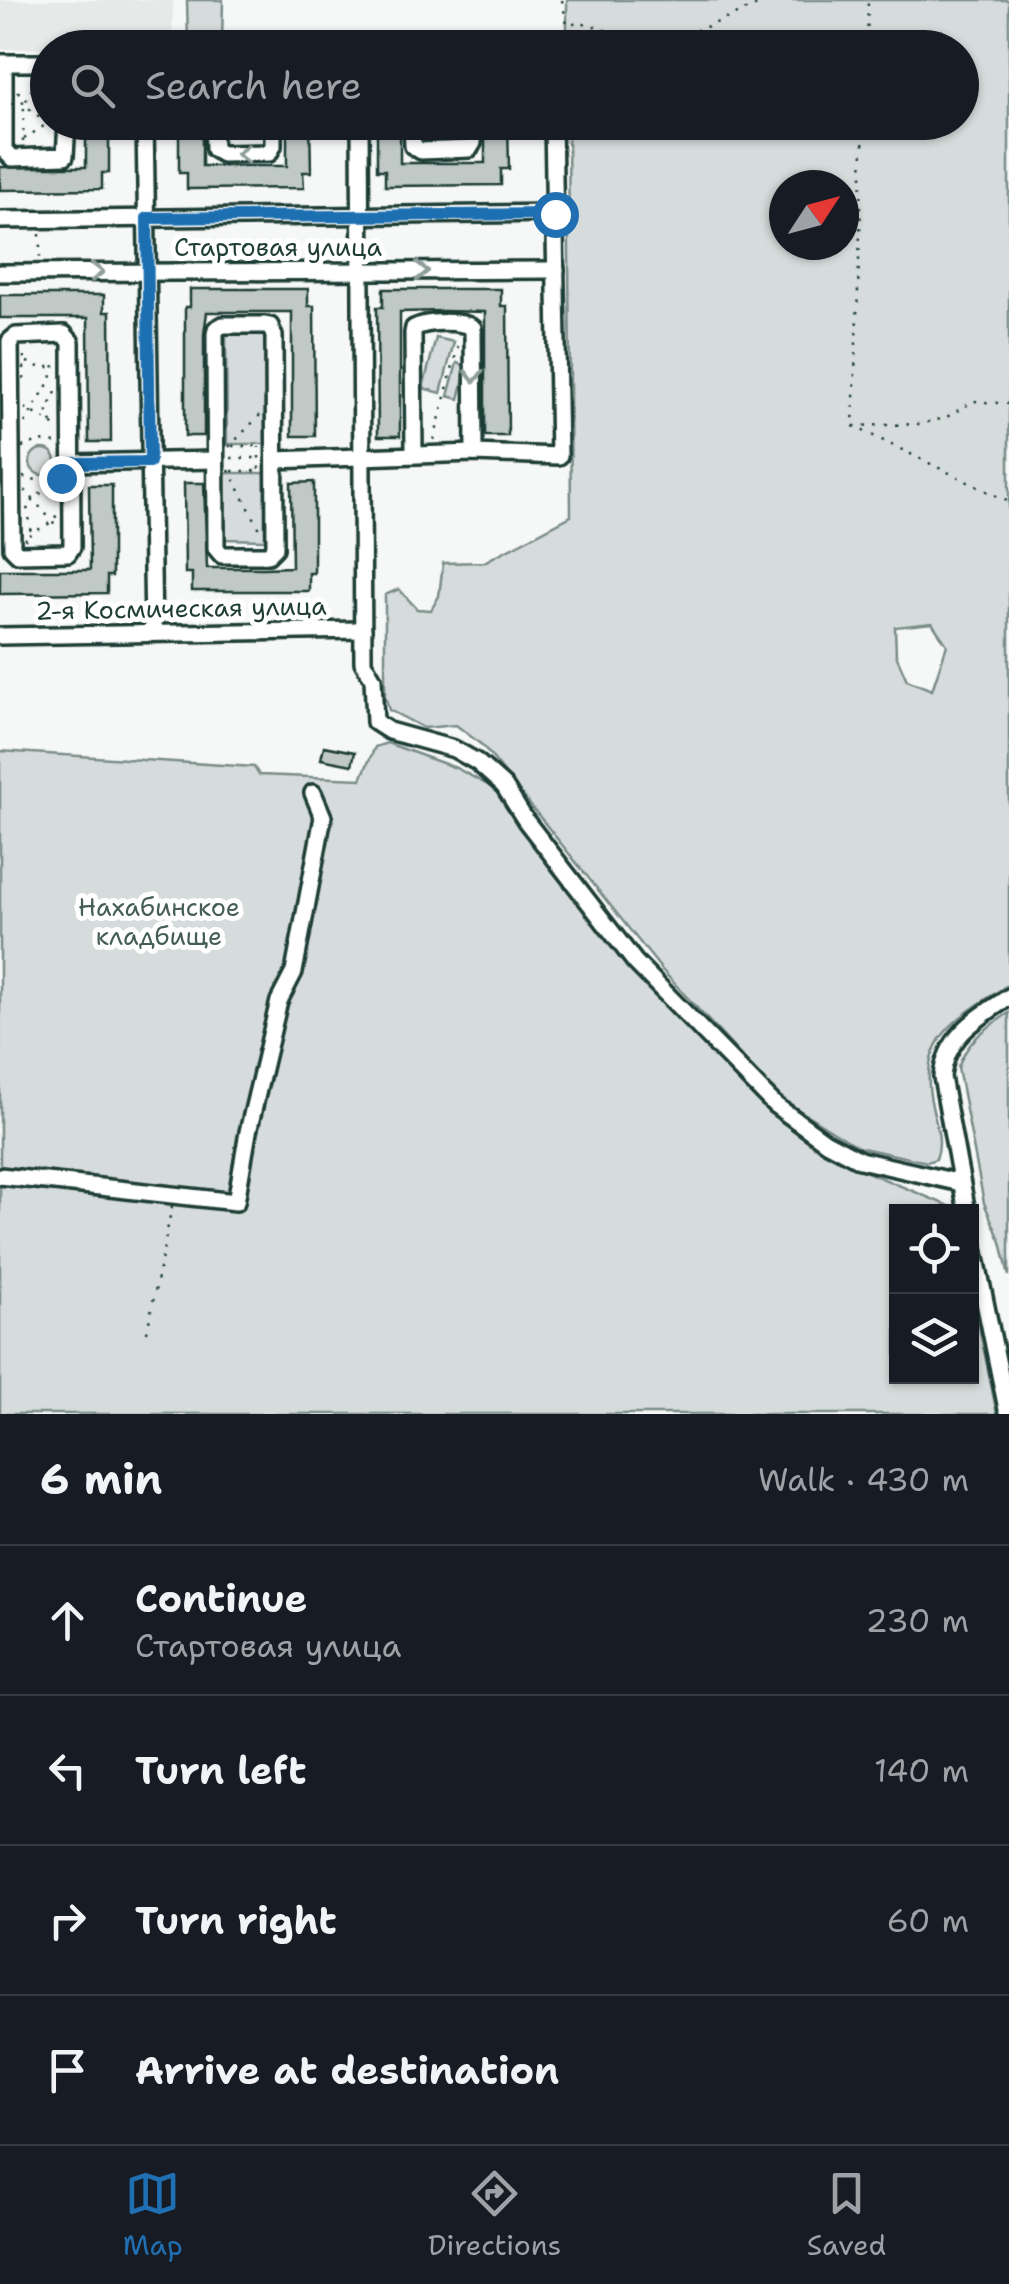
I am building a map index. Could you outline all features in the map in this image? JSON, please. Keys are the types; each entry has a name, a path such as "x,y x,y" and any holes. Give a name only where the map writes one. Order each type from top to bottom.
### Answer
{"street":[{"path":"30,71 2,62 4,150 12,158 66,156 64,140"},
{"path":"145,140 153,634"},
{"path":"213,140 217,153 251,154 273,150 273,140"},
{"path":"360,140 363,662 373,679 375,722 389,731 454,749 478,762 504,786 526,821 634,962 775,1105 826,1142 860,1160 961,1183"},
{"path":"413,140 416,150 436,151 469,150 472,140"},
{"path":"267,459 474,453 559,456 553,140"},
{"name":"Стартовая улица","path":"0,220 555,214"},
{"name":"Стартовая улица","path":"0,273 556,270"},
{"path":"414,455 414,328 422,324 470,325 474,333 474,453"},
{"path":"266,325 273,330 274,400 267,459 273,553 222,555 216,551 222,465 215,334 218,326 266,325"},
{"path":"69,336 66,466 70,551 14,552 12,338 69,336"},
{"path":"66,466 150,462 222,465"},
{"name":"2-я Космическая улица","path":"0,636 363,630"},
{"path":"0,1176 236,1202 279,1001 294,972 305,914 323,818 313,792"},
{"path":"965,1204 942,1078 944,1059 952,1040 1009,998"},
{"path":"979,1272 1008,1414"}],"path":[{"path":"562,0 567,25 581,22 606,30"},
{"path":"697,30 769,0"},
{"path":"867,30 868,0"},
{"path":"4,80 17,80 24,104 24,158"},
{"path":"24,104 30,93"},
{"path":"24,104 30,109"},
{"path":"23,140 30,135"},
{"path":"853,426 863,140"},
{"path":"40,219 40,273"},
{"path":"433,441 464,324"},
{"path":"24,425 51,379 59,350 69,336"},
{"path":"12,338 26,361 56,369"},
{"path":"21,392 26,361"},
{"path":"16,460 38,441 60,445 58,430 47,410 62,384"},
{"path":"20,400 29,413 52,423"},
{"path":"222,465 229,446 274,400"},
{"path":"853,426 920,424 945,418 974,401 1009,404"},
{"path":"853,426 1009,502"},
{"path":"229,446 260,446 267,459"},
{"path":"222,465 267,459"},
{"path":"222,465 260,471 267,459"},
{"path":"16,460 46,482"},
{"path":"16,460 32,500 54,520 70,551"},
{"path":"222,465 273,553"},
{"path":"59,486 66,466"},
{"path":"46,482 61,478"},
{"path":"29,535 27,507 44,490 46,482"},
{"path":"14,552 29,535 54,520 61,506"},
{"path":"147,1332 174,1195"}],"shaded area":[{"path":"0,0 173,0 172,30 30,30 30,49 0,49"}],"green space":[{"path":"187,0 223,0 222,30 188,30"},
{"path":"567,0 1009,0 1009,984 958,1019 936,1046 929,1082 938,1133 936,1159 927,1162 858,1147 780,1098 662,970 483,746 456,725 424,728 389,710 385,696 385,595 399,589 417,609 431,610 439,596 443,563 484,562 571,516 568,140 979,140 979,30 567,30","holes":["932,623 947,645 932,690 907,680 896,655 895,627"]},
{"path":"226,334 265,334 266,444 227,444"},
{"path":"436,338 454,342 441,393 423,388"},
{"path":"457,363 467,366 459,399 448,396"},
{"path":"43,449 53,452 53,472 43,475 33,472 30,462 33,452"},
{"path":"224,473 265,473 265,540 224,539"},
{"name":"Нахабинское кладбище","path":"387,743 456,768 495,789 554,873 633,969 764,1104 826,1149 867,1172 944,1204 889,1204 889,1384 979,1384 979,1327 997,1414 0,1414 0,751 254,767 259,775 361,779 375,747"},
{"path":"1009,1013 1009,1276 1001,1242 984,1203 958,1068 972,1043"}],"building":[{"path":"86,140 109,140 109,173 102,173 102,189 0,190 0,167 86,167"},
{"path":"179,140 202,140 202,166 287,166 287,140 310,140 311,172 303,172 304,188 187,189 187,173 179,173"},
{"path":"377,140 400,140 400,163 485,163 485,140 508,140 509,169 501,169 501,185 385,186 385,170 377,170"},
{"path":"190,289 308,289 308,306 314,306 315,436 292,436 292,312 207,312 204,436 185,436 185,307 190,307"},
{"path":"383,289 501,289 501,306 507,306 508,436 485,436 485,312 443,311 400,312 400,436 378,436 377,307 383,307"},
{"path":"0,295 104,295 104,312 110,312 111,442 89,442 88,318 0,318"},
{"path":"314,482 314,573 309,573 309,591 192,591 192,573 185,573 184,483 204,483 207,568 264,568 292,567 291,483"},
{"path":"89,485 112,485 112,576 107,576 107,593 0,594 0,570 90,570"},
{"path":"324,746 355,752 352,765 321,759"}],"route":[{"path":"61,478 72,480 72,463 150,462 147,218 555,214"}]}
